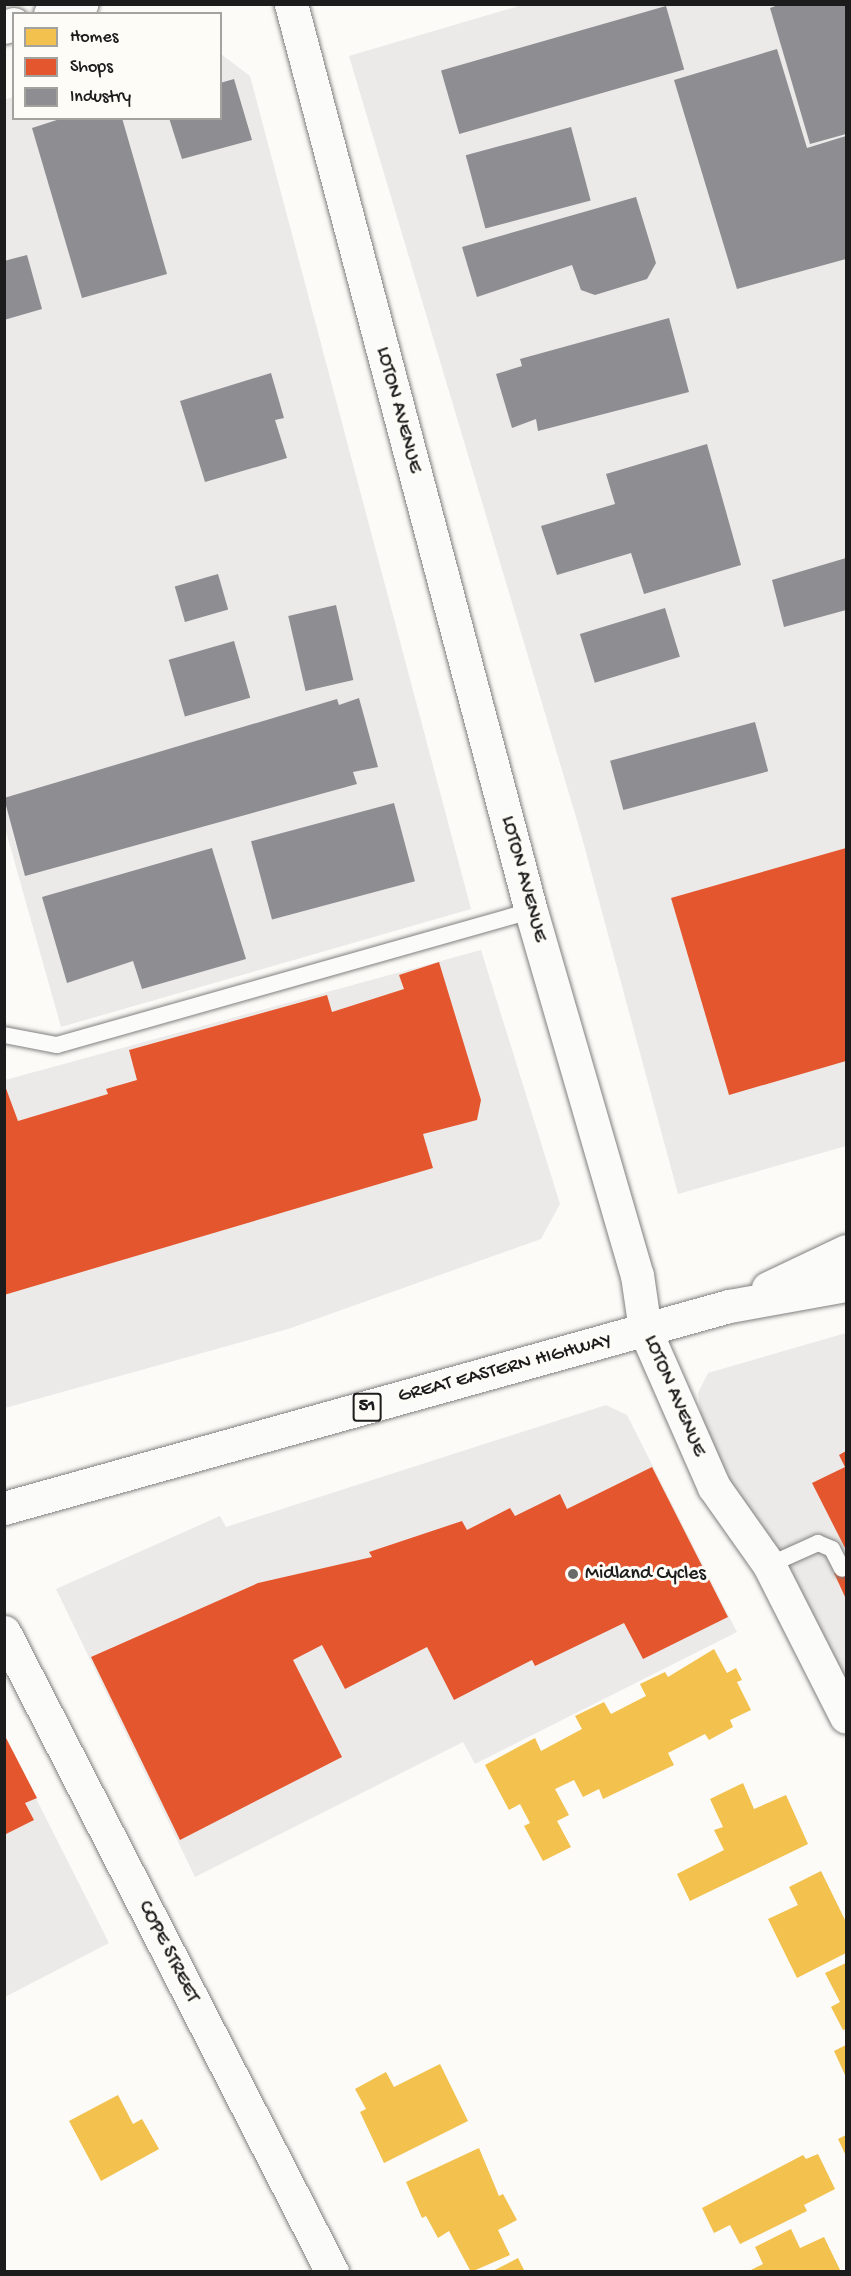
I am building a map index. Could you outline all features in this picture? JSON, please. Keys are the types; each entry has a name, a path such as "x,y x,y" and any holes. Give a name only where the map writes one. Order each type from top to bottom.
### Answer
{"main road":[{"path":"56,12 81,4"},
{"name":"LOTON AVENUE","path":"291,4 531,911 638,1275 645,1330 714,1487 769,1565 846,1717"},
{"name":"GREAT EASTERN HIGHWAY","path":"729,1306 846,1251"},
{"name":"GREAT EASTERN HIGHWAY","path":"4,1508 729,1306 846,1285"},
{"name":"COPE STREET","path":"4,1632 332,2271"}],"lane":[{"path":"4,1035 57,1045 531,911"},
{"path":"769,1565 818,1544 832,1549 842,1569"}],"shaded area":[{"path":"522,5 846,5 846,1146 678,1194 581,834 349,56"},
{"path":"222,55 250,76 471,909 61,1027 5,828 4,100 12,97 12,120 222,120"},
{"path":"481,950 560,1204 541,1239 288,1329 5,1408 5,1080"},
{"path":"846,1333 846,1717 702,1422 698,1393 708,1373"},
{"path":"606,1405 627,1415 737,1632 475,1764 463,1742 195,1877 56,1589 220,1516 226,1527"},
{"path":"4,1735 109,1943 5,1997 4,1997"}],"building: Homes":[{"path":"714,1649 727,1673 736,1668 742,1680 737,1682 751,1710 730,1720 733,1727 709,1740 705,1734 668,1753 674,1765 603,1799 599,1789 583,1797 574,1780 555,1789 569,1815 557,1821 571,1847 543,1861 524,1826 530,1823 520,1804 509,1810 485,1765 535,1738 541,1751 582,1729 575,1716 604,1702 611,1714 646,1696 640,1684 665,1672 668,1677"},
{"path":"743,1783 754,1809 786,1795 808,1844 690,1901 677,1874 724,1850 714,1830 723,1827 710,1799"},
{"path":"821,1871 846,1922 846,1953 797,1978 768,1919 798,1905 789,1887"},
{"path":"846,1963 846,2029 843,2030 831,2007 840,2002 825,1973"},
{"path":"846,2045 846,2077 834,2051"},
{"path":"440,2064 468,2121 384,2163 360,2112 366,2109 355,2089 386,2072 394,2087"},
{"path":"118,2095 133,2124 142,2119 159,2149 101,2181 69,2121"},
{"path":"846,2135 846,2156 838,2139"},
{"path":"479,2148 499,2196 503,2194 517,2220 498,2230 510,2255 471,2272 449,2231 438,2238 426,2216 422,2218 406,2182"},
{"path":"818,2154 835,2189 804,2205 807,2211 740,2244 730,2225 714,2233 702,2208 803,2155 806,2159"},
{"path":"791,2229 800,2248 824,2237 841,2272 747,2272 763,2264 755,2247"},
{"path":"518,2258 525,2272 491,2272"}],"building: Shops":[{"path":"846,848 846,1061 729,1095 671,898"},
{"path":"439,962 481,1100 477,1120 423,1134 433,1168 4,1295 4,1083 18,1121 108,1094 106,1089 137,1080 129,1050 327,995 332,1012 404,989 399,975"},
{"path":"846,1451 846,1550 812,1483 845,1467 839,1455"},
{"path":"652,1467 728,1617 643,1659 624,1623 535,1666 532,1660 454,1700 427,1647 345,1689 322,1645 293,1660 342,1757 180,1840 91,1657 258,1583 372,1557 369,1552 462,1521 467,1530 510,1508 515,1516 560,1494 567,1509"},
{"path":"846,1567 846,1599 834,1573"},
{"path":"4,1734 37,1798 25,1803 34,1820 4,1835"}],"building: Industry":[{"path":"781,4 846,4 846,134 810,144 770,8"},
{"path":"666,6 684,69 459,134 441,70"},
{"path":"777,49 807,148 846,136 846,259 737,289 674,80"},
{"path":"234,79 252,140 182,159 170,120 222,120 222,82"},
{"path":"57,120 123,120 167,274 82,298 32,128"},
{"path":"571,127 591,200 485,229 466,155"},
{"path":"636,197 656,263 647,279 595,295 581,290 572,265 477,297 462,247"},
{"path":"27,255 42,309 4,320 4,261"},
{"path":"669,318 689,392 538,431 536,419 512,428 496,374 522,366 520,359"},
{"path":"271,373 284,418 275,420 287,458 205,482 180,401"},
{"path":"707,444 741,565 644,594 631,553 557,575 541,526 615,504 606,474"},
{"path":"846,558 846,610 784,627 772,580"},
{"path":"218,574 228,610 185,622 175,586"},
{"path":"336,605 353,680 306,691 288,616"},
{"path":"665,608 680,657 595,683 580,634"},
{"path":"234,641 250,698 185,716 169,660"},
{"path":"359,698 378,767 353,772 357,784 25,876 4,798 337,699 339,705"},
{"path":"755,722 768,771 623,810 610,761"},
{"path":"394,803 415,881 272,920 251,841"},
{"path":"212,848 246,959 142,989 133,961 67,983 42,897"}],"place":[{"name":"Midland Cycles","path":"573,1574"}]}
